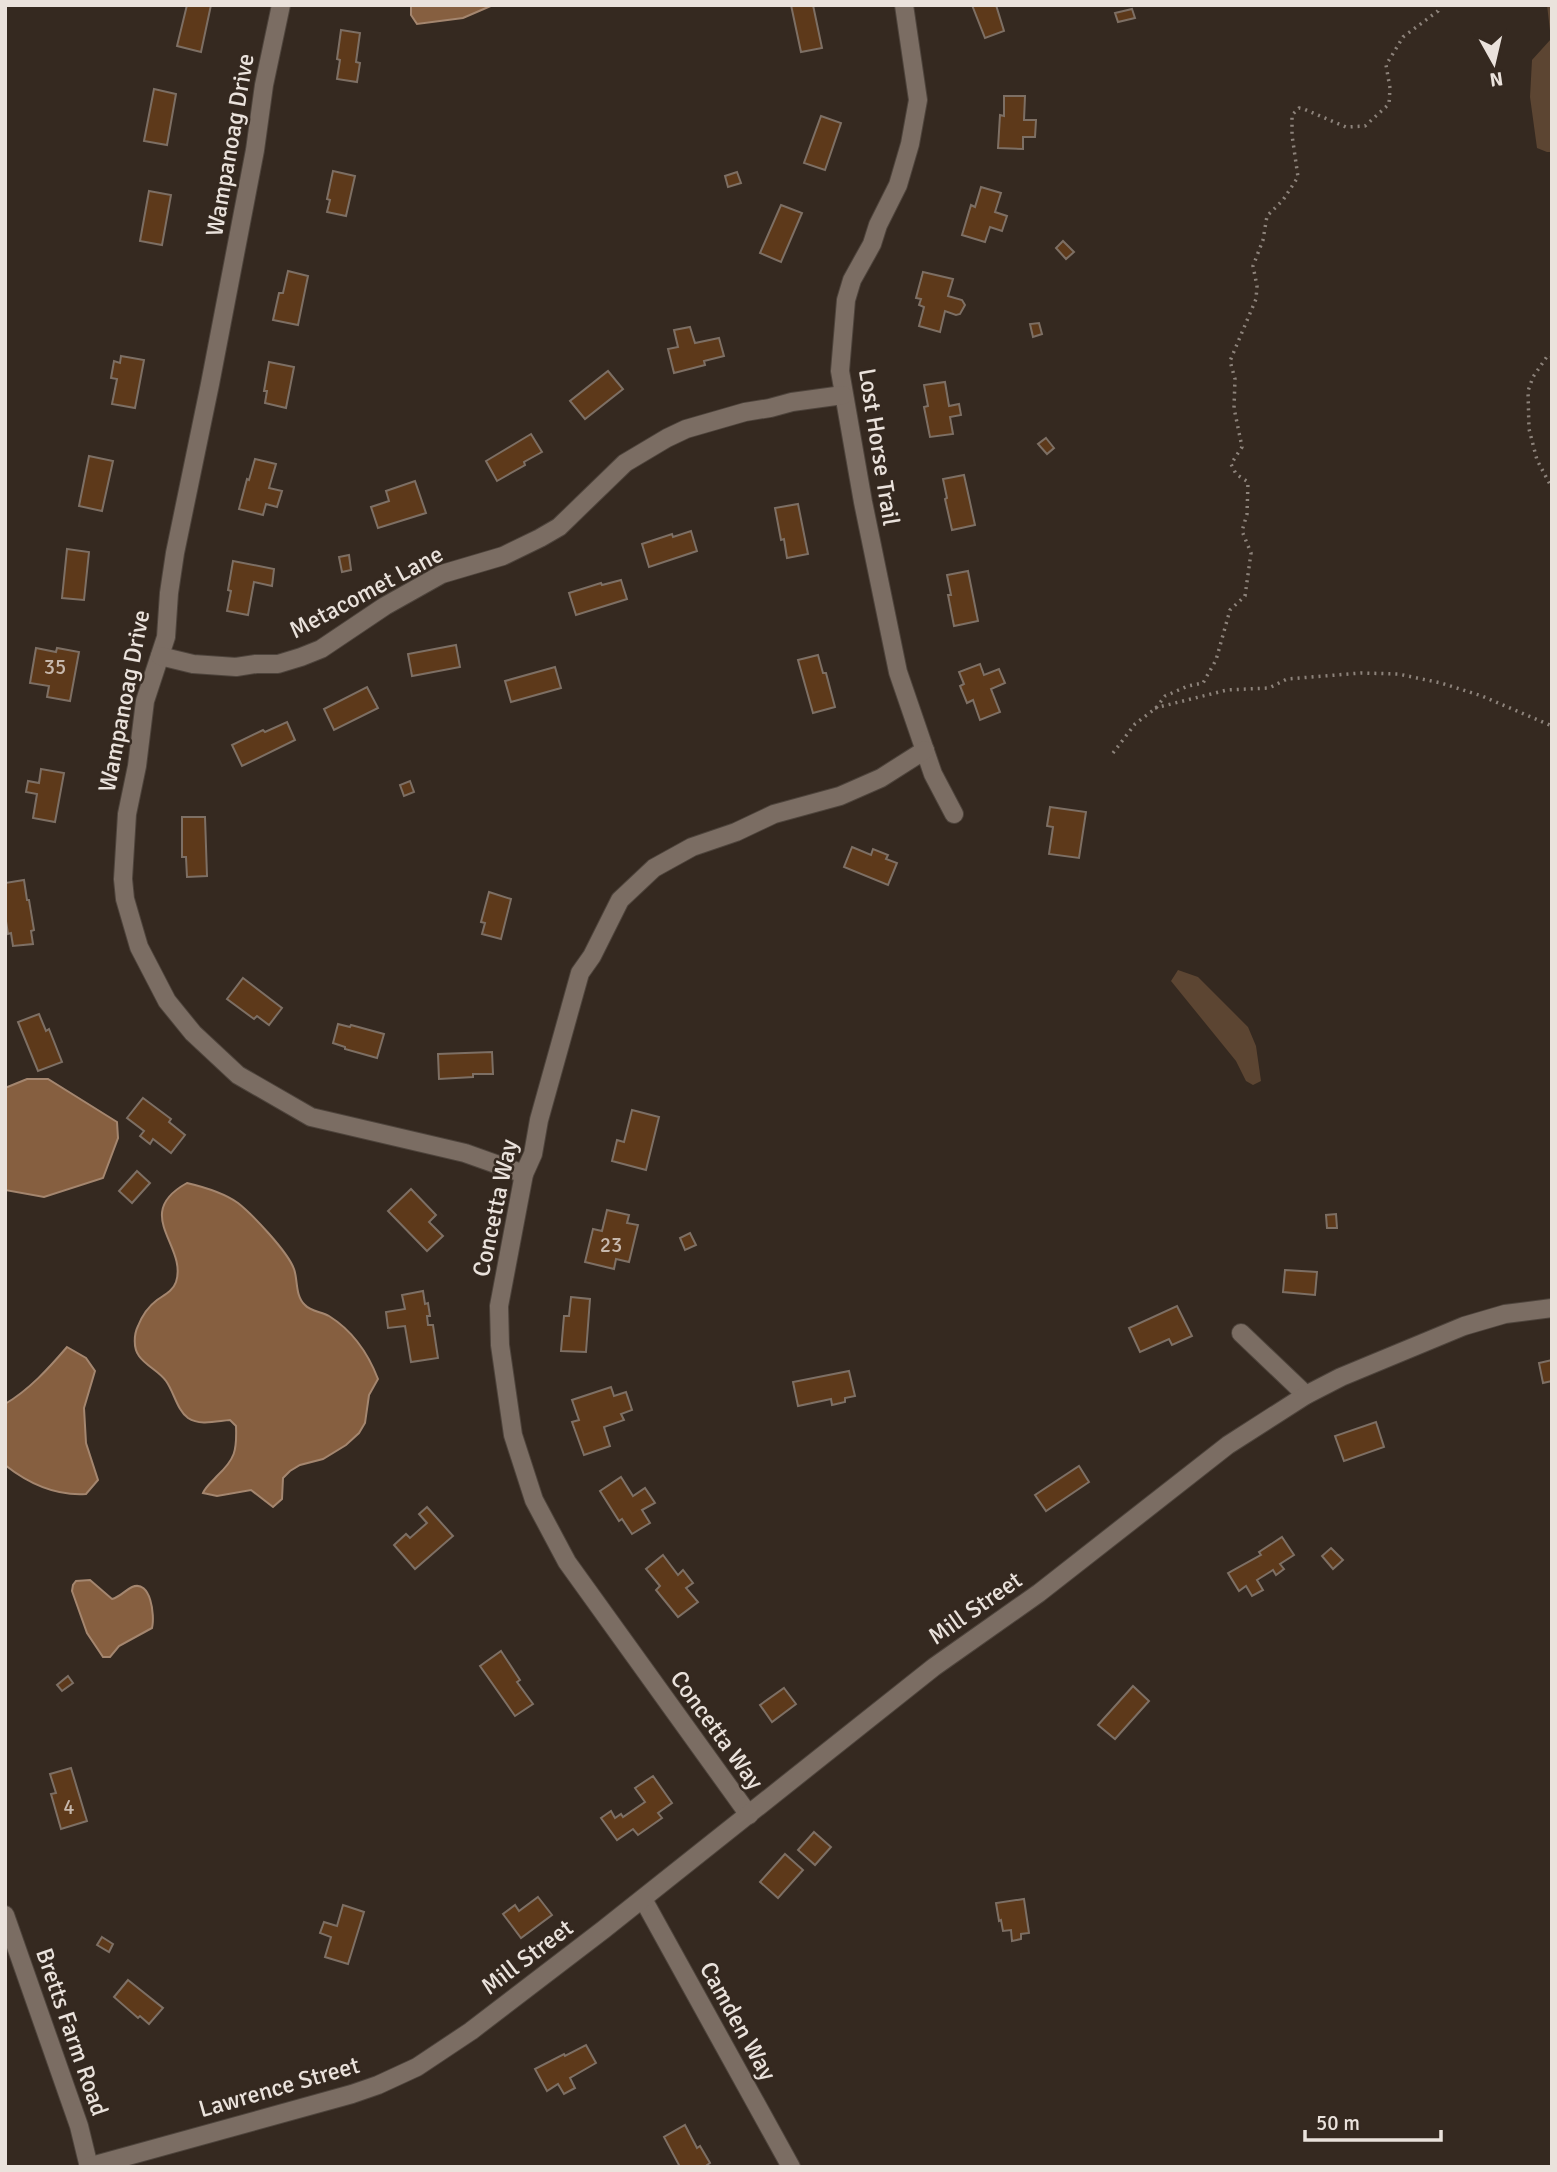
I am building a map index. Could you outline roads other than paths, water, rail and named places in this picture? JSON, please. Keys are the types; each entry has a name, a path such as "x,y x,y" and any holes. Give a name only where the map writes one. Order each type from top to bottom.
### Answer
{"street":[{"name":"Wampanoag Drive","path":"281,5 210,384 175,553 166,637 145,701 127,814 123,879 128,912 139,947 167,1001 193,1033 238,1075 311,1117 465,1153 524,1174"},
{"name":"Lost Horse Trail","path":"904,5 918,100 910,144 898,185 878,225 872,244 852,280 846,300 840,371 879,586 898,671 933,774 954,814"},
{"name":"Metacomet Lane","path":"160,656 193,664 236,667 278,664 302,657 320,649 385,606 442,573 503,556 540,538 558,527 625,463 667,438 686,429 745,412 843,395"},
{"name":"Concetta Way","path":"749,1815 567,1562 534,1500 513,1435 500,1345 499,1306 524,1174 533,1154 539,1120 580,973 592,956 620,900 654,868 692,847 736,832 774,814 840,796 881,778 925,750"},
{"name":"Mill Street","path":"471,2031 643,1899 934,1667 1039,1593 1227,1445 1306,1395 1341,1377 1464,1326 1505,1314 1552,1308"},
{"path":"1241,1333 1306,1395"},
{"name":"Camden Way","path":"643,1899 791,2167"},
{"name":"Bretts Farm Road","path":"5,1916 78,2122 89,2167"},
{"name":"Lawrence Street","path":"89,2167 378,2085 417,2067 471,2031"}]}
